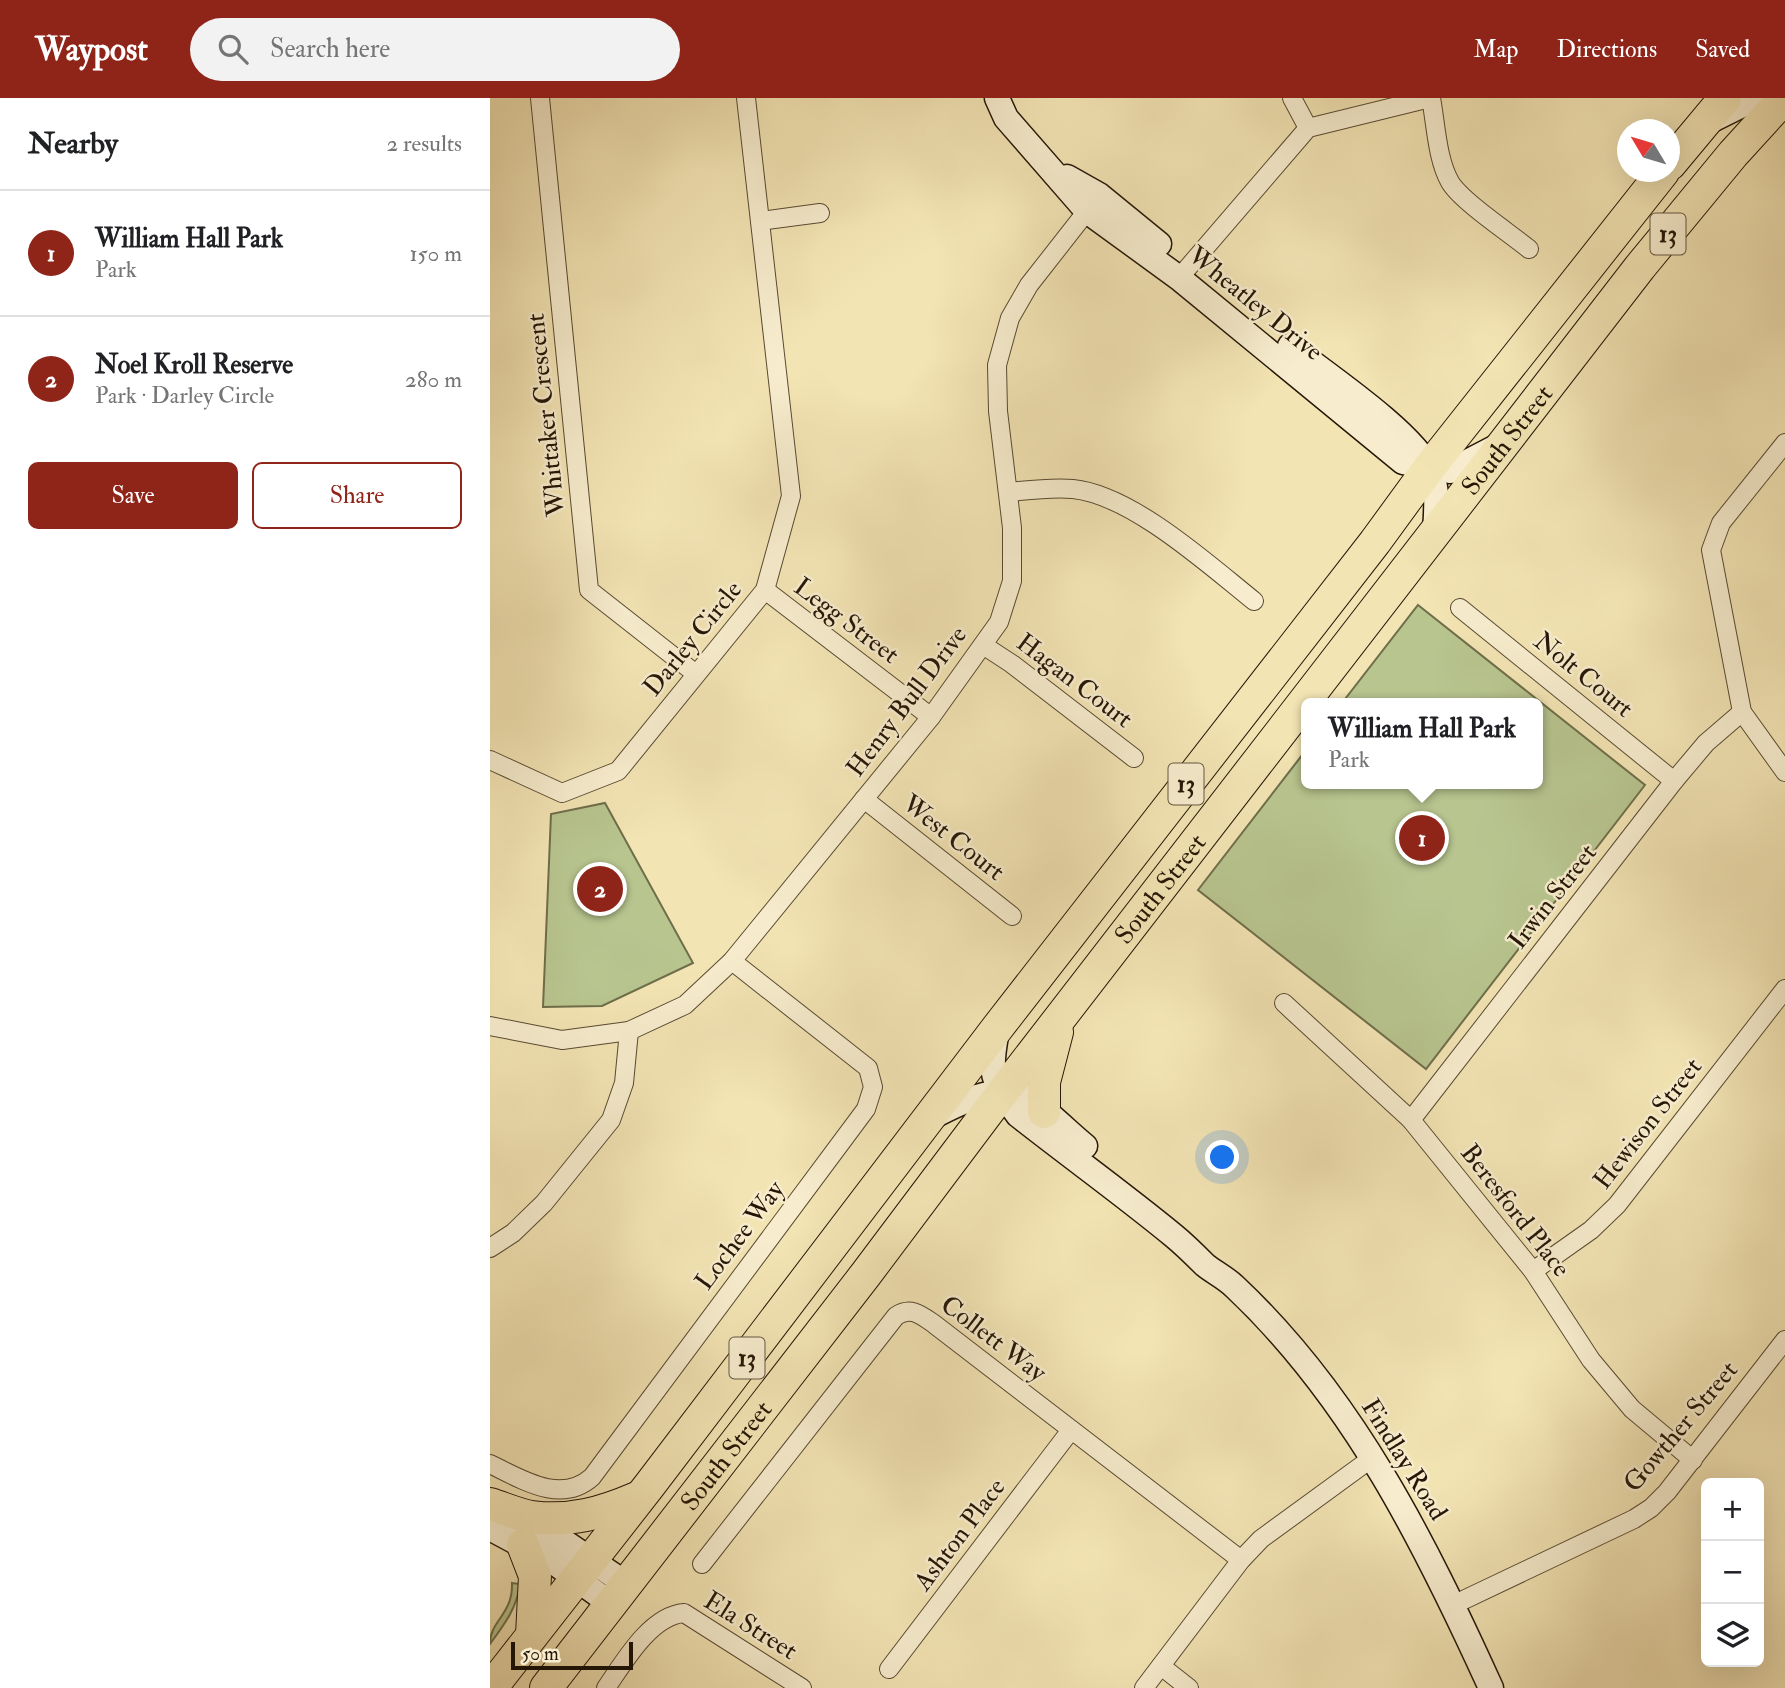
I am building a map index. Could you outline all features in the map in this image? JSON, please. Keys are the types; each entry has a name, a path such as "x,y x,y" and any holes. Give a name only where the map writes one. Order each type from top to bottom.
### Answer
{"highway":[{"path":"1680,151 1725,98"},
{"name":"South Street","path":"1308,698 1640,267 1784,98"},
{"name":"South Street","path":"491,1688 998,1027 1375,542 1429,468 1655,182"},
{"name":"South Street","path":"546,1688 1301,707"},
{"path":"1044,1112 1044,1082 1064,1014"},
{"path":"490,1504 530,1517 561,1518 597,1514 640,1497"},
{"path":"523,1545 534,1576 532,1635"}],"main road":[{"name":"Wheatley Drive","path":"997,98 1006,117 1054,170 1184,273 1403,462 1450,471 1508,441"},
{"path":"1700,126 1752,98"},
{"path":"1429,468 1437,496 1435,533"},
{"name":"Findlay Road","path":"998,1027 992,1059 993,1076 1018,1115 1177,1238 1207,1267 1233,1284"},
{"path":"928,1119 966,1101 1002,1093"},
{"name":"Findlay Road","path":"1002,1093 1027,1098 1185,1227 1213,1254 1233,1284 1278,1331 1330,1395 1417,1532 1491,1688"},
{"path":"490,1504 551,1534 584,1569 619,1594"},
{"path":"490,1528 555,1563 584,1569"}],"street":[{"name":"Whittaker Crescent","path":"540,98 589,590 696,674"},
{"name":"Darley Circle","path":"490,760 562,793 618,771 765,590 791,496 746,98"},
{"path":"1292,98 1308,128"},
{"path":"1184,273 1308,128 1430,98 1444,169 1452,185 1529,249"},
{"name":"Henry Bull Drive","path":"490,1026 562,1040 629,1031 685,1005 732,961 931,717 999,622 1012,581 1012,528 998,411 998,365 1010,318 1029,285 1093,203"},
{"path":"760,221 820,214"},
{"path":"1785,444 1721,523 1711,551 1742,712 1785,772"},
{"path":"1009,492 1045,488 1076,489 1116,502 1155,524 1254,601"},
{"name":"Legg Street","path":"765,590 931,717"},
{"name":"Nolt Court","path":"1461,608 1674,781"},
{"name":"Hagan Court","path":"983,645 1012,664 1134,758"},
{"name":"Irwin Street","path":"1411,1119 1674,781 1706,743 1742,712"},
{"name":"West Court","path":"864,799 1012,916"},
{"name":"Lochee Way","path":"490,1464 554,1490 574,1488 592,1477 866,1109 873,1087 868,1068 732,961"},
{"name":"Hewison Street","path":"1533,1271 1591,1230 1617,1205 1785,989"},
{"name":"Beresford Place","path":"1284,1003 1411,1119 1533,1271 1591,1360 1632,1409 1693,1460"},
{"path":"490,1248 513,1233 544,1203 611,1120 624,1083 629,1031"},
{"name":"Collett Way","path":"702,1564 896,1316 902,1312 914,1311 1241,1560"},
{"name":"Gowther Street","path":"1453,1605 1634,1519 1651,1508 1693,1460 1785,1340"},
{"name":"Ashton Place","path":"889,1669 1071,1430"},
{"path":"1144,1688 1241,1560 1270,1532 1372,1458"},
{"name":"Ela Street","path":"606,1688 646,1634 658,1622 671,1615 688,1615 802,1688"},
{"path":"1161,1666 1189,1688"}],"green space":[{"path":"1418,605 1535,698 1346,698"},
{"path":"1543,704 1645,785 1426,1069 1198,890 1301,756 1301,789 1543,789"},
{"path":"605,803 693,963 602,1006 543,1007 551,814"},
{"path":"512,1583 520,1584 516,1601 490,1644 494,1629 509,1603"}],"place":[{"name":"William Hall Park","path":"1422,838"},
{"name":"Noel Kroll Reserve","path":"600,889"}]}
